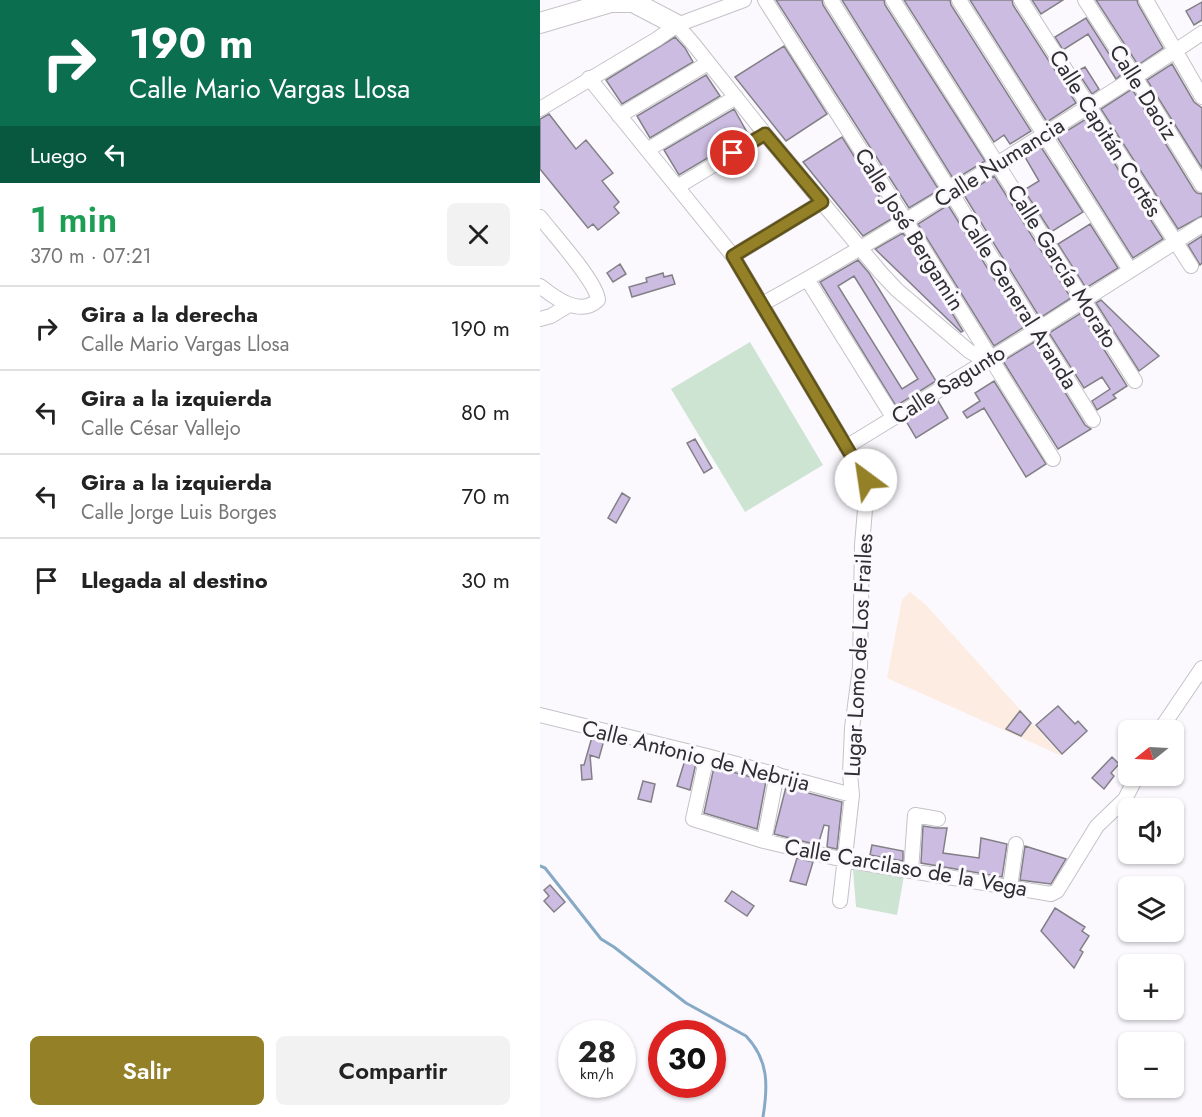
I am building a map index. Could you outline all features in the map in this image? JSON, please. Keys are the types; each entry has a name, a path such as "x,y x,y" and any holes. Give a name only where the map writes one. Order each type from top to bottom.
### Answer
{"highway":[{"path":"540,14 587,0"},
{"path":"540,23 625,0 677,25"}],"street":[{"path":"540,109 677,25 744,0"},
{"name":"Calle José Bergamin","path":"765,0 906,221 1053,459"},
{"name":"Calle General Aranda","path":"831,0 1093,420"},
{"name":"Calle García Morato","path":"893,0 1135,381"},
{"path":"959,0 1130,270"},
{"name":"Calle Capitán Cortés","path":"1021,0 1191,266"},
{"name":"Calle Daoiz","path":"1085,0 1136,77 1202,185"},
{"path":"1146,0 1202,97"},
{"path":"677,25 765,134 897,290 979,357 990,357"},
{"name":"Calle Numancia","path":"762,304 861,249 1089,107 1202,33"},
{"path":"619,116 708,63"},
{"path":"590,78 733,256 846,447"},
{"path":"647,150 736,97"},
{"path":"677,187 765,134"},
{"path":"733,256 822,202"},
{"path":"540,218 586,275 598,294 598,300 595,304 569,305 540,286"},
{"name":"Calle Sagunto","path":"846,447 1202,225"},
{"path":"807,279 893,417"},
{"path":"540,319 551,316 569,305"},
{"path":"964,346 976,334"},
{"path":"964,346 971,360 968,371"},
{"name":"Lugar Lomo de Los Frailes","path":"840,902 852,795 850,762 860,668 862,544 867,486 866,480 846,447"},
{"path":"1167,720 1202,668"},
{"name":"Calle Antonio de Nebrija","path":"540,715 852,795"},
{"name":"Calle Carcilaso de la Vega","path":"707,756 693,819 764,841 844,860 1051,894 1058,889 1097,826 1125,799 1132,786"},
{"path":"764,841 777,774"},
{"path":"911,871 915,815 938,819"},
{"path":"1010,887 1016,844"}],"shaded area":[{"path":"910,592 926,605 1062,756 887,678 902,600"}],"green space":[{"path":"750,342 823,465 745,512 671,389"},
{"path":"853,870 904,876 897,915 856,907"}],"building":[{"path":"776,0 822,0 939,190 909,208"},
{"path":"842,0 884,0 885,5 985,161 954,180"},
{"path":"904,0 950,0 1031,131 1010,144 1004,135 994,142"},
{"path":"970,0 1012,0 1076,103 1047,122"},
{"path":"1032,0 1063,0 1041,14"},
{"path":"1096,0 1137,0 1163,48 1138,65"},
{"path":"1202,2 1202,20 1194,25 1186,11"},
{"path":"1086,18 1122,74 1116,79 1088,34 1063,50 1055,37"},
{"path":"675,37 693,62 622,104 606,80"},
{"path":"784,46 827,114 786,141 735,77"},
{"path":"1172,64 1194,102 1202,108 1202,168 1147,80"},
{"path":"1085,67 1099,89 1092,94 1077,71"},
{"path":"706,75 720,96 650,138 637,116"},
{"path":"1132,89 1194,190 1202,194 1202,216 1178,229 1101,109"},
{"path":"734,109 748,134 679,175 664,150"},
{"path":"549,114 576,149 586,140 613,173 602,181 619,202 614,207 619,213 598,230 593,224 588,228 540,169 540,119"},
{"path":"1086,119 1163,239 1133,258 1057,137"},
{"path":"842,137 893,218 863,236 803,162"},
{"path":"1041,147 1083,212 1051,232 1024,190 1039,181 1025,157"},
{"path":"994,176 1071,298 1040,318 964,195"},
{"path":"948,205 1024,327 994,346 918,224"},
{"path":"1090,224 1118,268 1086,288 1058,244"},
{"path":"903,233 963,331 961,332 875,249"},
{"path":"1202,236 1202,263 1200,265 1188,245"},
{"path":"858,260 869,273 936,381 896,406 820,282","holes":["854,276 918,379 902,389 838,286"]},
{"path":"620,264 626,274 613,282 607,273"},
{"path":"663,273 664,277 672,275 675,284 632,297 629,287 647,282 646,278"},
{"path":"1101,300 1159,356 1139,371 1096,303"},
{"path":"1081,313 1127,386 1113,395 1116,398 1097,410 1092,401 1110,389 1102,377 1084,388 1049,333"},
{"path":"1034,342 1085,425 1091,429 1058,449 1003,361"},
{"path":"994,381 1046,464 1026,477 984,408 967,418 963,412 980,401 975,393"},
{"path":"938,401 948,418 916,438 906,421"},
{"path":"695,439 712,468 704,473 687,443"},
{"path":"622,493 630,498 616,523 608,518"},
{"path":"1058,706 1075,724 1078,721 1087,731 1062,754 1036,725"},
{"path":"1020,711 1031,723 1021,736 1006,729"},
{"path":"592,737 604,740 599,758 590,755 592,779 582,780 581,765 584,765"},
{"path":"1112,757 1118,763 1111,773 1114,776 1104,789 1092,778"},
{"path":"685,760 696,763 690,790 677,786"},
{"path":"714,767 766,781 757,829 704,813"},
{"path":"643,781 655,784 651,802 638,799"},
{"path":"786,787 842,802 837,849 827,847 829,826 824,825 818,845 774,834"},
{"path":"923,826 947,828 943,853 979,858 981,838 1007,844 1002,877 921,863"},
{"path":"872,845 903,851 903,861 870,855"},
{"path":"1025,846 1066,859 1051,884 1020,880"},
{"path":"797,858 813,862 806,885 790,881"},
{"path":"550,885 565,902 554,912 544,901 549,896 544,890"},
{"path":"732,891 754,906 747,916 725,901"},
{"path":"1055,908 1085,927 1082,931 1089,936 1080,950 1083,952 1074,968 1041,931"}],"waterway":[{"path":"540,866 545,868 601,939 686,1003 746,1036 754,1045 765,1074 766,1095 763,1117"}],"route":[{"path":"733,153 765,134 822,202 733,256 866,480"}]}
